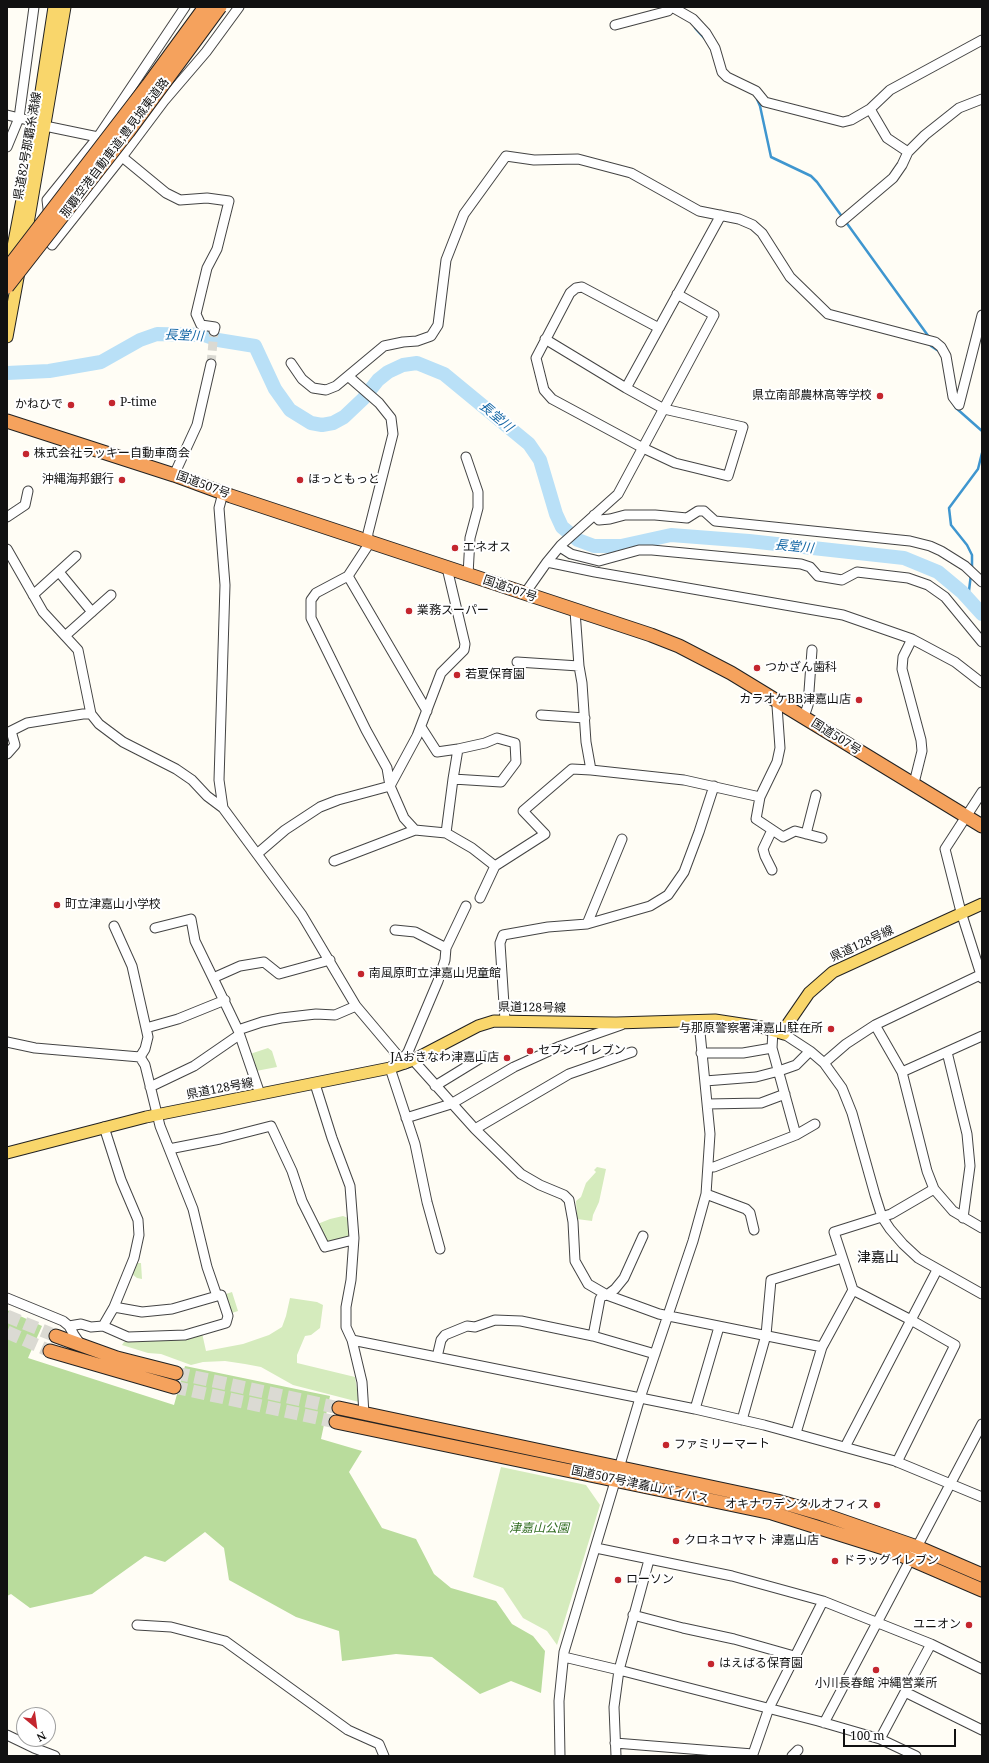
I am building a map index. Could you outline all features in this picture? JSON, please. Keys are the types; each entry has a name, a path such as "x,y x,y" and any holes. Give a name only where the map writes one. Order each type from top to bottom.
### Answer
{"highway":[{"name":"那覇空港自動車道;豊見城東道路","path":"7,268 144,91 205,7"},
{"name":"那覇空港自動車道;豊見城東道路","path":"7,287 128,132 220,7"},
{"name":"国道507号","path":"7,421 174,475 223,493 651,635 679,646 779,702 982,826"},
{"path":"56,1336 117,1358 176,1374"},
{"path":"50,1351 174,1387"},
{"name":"国道507号津嘉山バイパス","path":"339,1408 618,1473"},
{"name":"国道507号津嘉山バイパス","path":"336,1422 777,1501 822,1514 914,1552 982,1575"},
{"name":"国道507号津嘉山バイパス","path":"914,1552 982,1590"}],"main road":[{"name":"県道82号那覇糸満線","path":"7,337 40,124 54,7"},
{"name":"県道82号那覇糸満線","path":"7,278 64,7"},
{"name":"県道128号線","path":"7,1153 104,1127 157,1115 390,1068 483,1023 505,1020 626,1023 699,1022 715,1020 778,1032 787,1025 809,993 833,972 961,912 982,904"}],"street":[{"path":"7,147 19,118 34,7"},
{"path":"185,7 98,137 47,200 52,245 122,157 164,100 206,52 239,7"},
{"path":"615,24 670,8 693,19 706,33 715,48 722,72 727,77 756,91 765,102 843,122 851,120 870,109 890,90 982,40"},
{"path":"844,220 893,178 902,165 908,152 925,135 954,112 982,99"},
{"path":"870,109 887,138 908,152"},
{"path":"7,115 98,137 166,193 180,200 207,198 229,201 217,249 207,268 196,314 201,325 214,327 214,331"},
{"path":"291,363 302,379 312,388 326,390 336,386 358,366 384,346 417,341 431,336 438,325 446,260 464,214 506,156 534,160 578,159 631,173 699,212 739,219 753,225 762,233 790,277 828,314 935,342 941,347 946,356 953,397 958,405 982,315"},
{"path":"626,388 721,215"},
{"path":"545,339 664,409 743,427 728,476 675,463 643,448 552,399 544,390 536,358 545,339 570,293 576,288 582,287 659,328"},
{"path":"527,594 528,589 547,562 561,546 618,494 714,315 677,294"},
{"path":"174,475 197,425 211,364"},
{"path":"348,376 379,403 391,418 393,434 380,479 366,540 367,547 348,576 316,593 311,600 311,618 366,730 387,768 390,786 404,818 415,830"},
{"path":"466,457 478,492 478,508 470,538 468,574"},
{"path":"7,517 25,506 28,491"},
{"path":"223,493 219,508 225,585 219,780 223,808"},
{"path":"593,516 599,520 625,515 655,515 687,518 698,511 704,511 715,521 910,541 942,551 971,571 982,582"},
{"path":"561,546 571,554 599,561 639,550 652,550 801,564 810,567 818,576 842,580 857,572 908,578 928,585 945,597 982,642"},
{"path":"8,551 43,612 78,650 91,714 109,733 176,769 192,780 207,796 223,808 302,915 356,1006 371,1025 407,1061 435,1086 475,1129 526,1177 564,1195 569,1200 573,1222 575,1262 588,1284 607,1295 667,1316 822,1347"},
{"path":"33,595 76,556"},
{"path":"547,562 595,572 843,615 912,639 955,662 982,683"},
{"path":"256,854 285,830 320,807 338,800 390,786 421,727 441,673 464,650 465,644 447,568"},
{"path":"59,572 92,612"},
{"path":"348,576 426,711"},
{"path":"65,636 111,595"},
{"path":"575,611 584,718 591,770"},
{"path":"911,783 915,779 922,751 921,740 902,668 903,657 912,639"},
{"path":"804,718 808,705 812,650"},
{"path":"517,662 579,666"},
{"path":"779,702 776,706 780,748 777,762 760,797 756,820 783,837 795,831 822,838"},
{"path":"7,754 15,745 9,732 27,723 91,714"},
{"path":"541,715 584,718"},
{"path":"421,727 437,752 485,743 497,738 515,743 516,762 501,782 453,779"},
{"path":"446,833 458,749"},
{"path":"480,898 495,866 545,834 523,811 572,769 684,780 760,797"},
{"path":"505,1020 500,943 503,935 548,927 587,924 650,906 668,895 684,872 714,786"},
{"path":"824,1063 855,1038 875,1025 982,976 961,912 945,849 982,792"},
{"path":"806,834 816,796"},
{"path":"334,861 415,830 446,833 472,848 495,866"},
{"path":"772,830 763,849 772,870"},
{"path":"587,924 622,839"},
{"path":"407,1061 408,1052 438,981 445,960 446,948 466,906"},
{"path":"155,928 191,919 195,941 239,1033 260,1094"},
{"path":"114,926 132,966 148,1037 145,1049 140,1057"},
{"path":"395,930 415,932 446,948"},
{"path":"213,978 240,966 264,962 279,974 330,960"},
{"path":"146,1028 178,1019 224,1000"},
{"path":"150,1087 194,1066 239,1033 262,1022 316,1014 335,1014 356,1006"},
{"path":"560,1756 559,1702 564,1657 640,1398 693,1241 706,1194 710,1134 699,1022"},
{"path":"406,1118 452,1104 514,1067 558,1047 626,1023"},
{"path":"875,1025 902,1072 927,1171 934,1189 953,1211 982,1228"},
{"path":"796,1135 772,1048 778,1032 810,1051 824,1063 848,1100 869,1178 882,1217 903,1244 918,1258 982,1294"},
{"path":"902,1072 982,1036"},
{"path":"7,1042 35,1048 140,1057"},
{"path":"701,1053 743,1054 772,1048"},
{"path":"705,1081 756,1077 779,1071 796,1065 810,1051"},
{"path":"475,1129 569,1074 632,1052"},
{"path":"947,1052 967,1134 970,1166 964,1218"},
{"path":"435,1086 484,1056"},
{"path":"114,1307 142,1312 172,1309 217,1296 207,1267 193,1209 157,1115 145,1065 140,1057"},
{"path":"390,1068 415,1144 427,1202 440,1249"},
{"path":"315,1084 350,1186 353,1214 353,1240 351,1280 346,1307 346,1327 352,1340 362,1382 364,1414"},
{"path":"707,1104 761,1103 785,1094"},
{"path":"709,1167 714,1167 796,1135 815,1124"},
{"path":"169,1149 220,1139 270,1126 292,1171 302,1201 325,1247 353,1240"},
{"path":"103,1326 114,1307 134,1258 138,1245 139,1227 112,1156 104,1127"},
{"path":"897,1462 955,1346 911,1320 853,1290 834,1232 891,1214 934,1189"},
{"path":"706,1194 746,1209 750,1212 754,1230"},
{"path":"593,1336 600,1299 602,1296 607,1295 624,1278 643,1236"},
{"path":"742,1420 766,1335 771,1280 842,1258"},
{"path":"845,1448 937,1270"},
{"path":"796,1433 822,1347 853,1290"},
{"path":"69,1326 81,1324 91,1328 103,1326 128,1337 185,1335 226,1323 228,1316 221,1295"},
{"path":"7,1298 63,1321 69,1326 82,1346"},
{"path":"437,1357 441,1340 445,1334 467,1326 475,1327 495,1320 521,1321 593,1336 654,1354"},
{"path":"695,1409 719,1327"},
{"path":"352,1340 695,1409 796,1433 897,1462 982,1497"},
{"path":"824,1723 982,1424"},
{"path":"596,1548 732,1576 822,1601 931,1644 982,1669"},
{"path":"616,1756 614,1707 619,1670 649,1560"},
{"path":"615,1743 754,1754 769,1708 822,1601"},
{"path":"633,1615 734,1639 794,1656"},
{"path":"137,1625 171,1627 225,1641 348,1730 379,1744 384,1756"},
{"path":"880,1739 931,1644"},
{"path":"564,1657 824,1723 880,1739 916,1756"},
{"path":"905,1692 982,1730"},
{"path":"7,1735 55,1756"}],"green space":[{"path":"268,1048 272,1051 277,1067 256,1071 250,1054"},
{"path":"597,1167 606,1169 599,1202 592,1221 577,1219 576,1201 581,1197 586,1183 596,1172 594,1170"},
{"path":"343,1216 348,1218 350,1236 348,1239 326,1244 315,1225"},
{"path":"136,1263 141,1263 142,1279 137,1278 132,1274"},
{"path":"232,1292 238,1311 229,1314 223,1295"},
{"path":"290,1298 317,1302 323,1305 320,1328 311,1335 305,1336 297,1355 297,1363 355,1377 359,1402 293,1385 261,1367 225,1361 203,1362 191,1365 161,1354 148,1353 122,1345 124,1342 202,1333 206,1351 243,1344 269,1335 282,1327"},
{"path":"7,1310 42,1326 28,1358 174,1405 185,1366 330,1396 321,1439 362,1451 349,1472 382,1528 416,1539 434,1574 451,1588 496,1601 512,1624 533,1636 545,1651 541,1693 511,1681 480,1694 432,1657 396,1654 342,1661 339,1631 296,1617 229,1580 224,1548 205,1532 165,1562 145,1556 92,1594 30,1608 11,1594 7,1596"},
{"name":"津嘉山公園","path":"501,1467 586,1485 600,1505 557,1645 547,1631 523,1618 503,1588 473,1577"}],"waterway":[{"path":"695,28 705,39"},
{"path":"757,99 760,106 771,157 811,176 817,182 929,337"},
{"name":"長堂川","path":"7,373 49,371 101,362 140,340 157,334 204,335 218,340 255,346 275,389 290,410 311,423 322,425 333,423 344,417 363,399 378,380 388,372 403,365 417,363 444,374 529,444 540,460 556,514 562,527 578,540 594,546 621,546 671,535 749,541 904,558 938,572 962,592 982,614"},
{"path":"931,346 937,350"},
{"path":"951,400 956,408 982,431"},
{"path":"972,569 972,555 967,545 951,525 949,508 978,469 982,453"},
{"path":"968,599 971,574"}],"tunnel":[{"path":"211,364 214,331"},
{"path":"7,1316 56,1336"},
{"path":"7,1332 50,1351"},
{"path":"176,1373 339,1408"},
{"path":"174,1387 336,1422"}],"place":[{"name":"県立南部農林高等学校","path":"880,396"},
{"name":"P-time","path":"112,403"},
{"name":"かねひで","path":"71,405"},
{"name":"株式会社ラッキー自動車商会","path":"26,454"},
{"name":"沖縄海邦銀行","path":"122,480"},
{"name":"ほっともっと","path":"300,480"},
{"name":"エネオス","path":"455,548"},
{"name":"業務スーパー","path":"409,611"},
{"name":"つかざん歯科","path":"757,668"},
{"name":"若夏保育園","path":"457,675"},
{"name":"カラオケBB津嘉山店","path":"859,700"},
{"name":"町立津嘉山小学校","path":"57,905"},
{"name":"南風原町立津嘉山児童館","path":"361,974"},
{"name":"与那原警察署津嘉山駐在所","path":"831,1029"},
{"name":"セブン-イレブン","path":"530,1051"},
{"name":"JAおきなわ津嘉山店","path":"507,1058"},
{"name":"ファミリーマート","path":"666,1445"},
{"name":"オキナワデンタルオフィス","path":"877,1505"},
{"name":"クロネコヤマト 津嘉山店","path":"676,1541"},
{"name":"ドラッグイレブン","path":"835,1561"},
{"name":"ローソン","path":"618,1580"},
{"name":"ユニオン","path":"969,1625"},
{"name":"はえばる保育園","path":"711,1664"},
{"name":"小川長春館 沖縄営業所","path":"876,1670"}],"district":[{"name":"津嘉山","path":"878,1258"}]}
